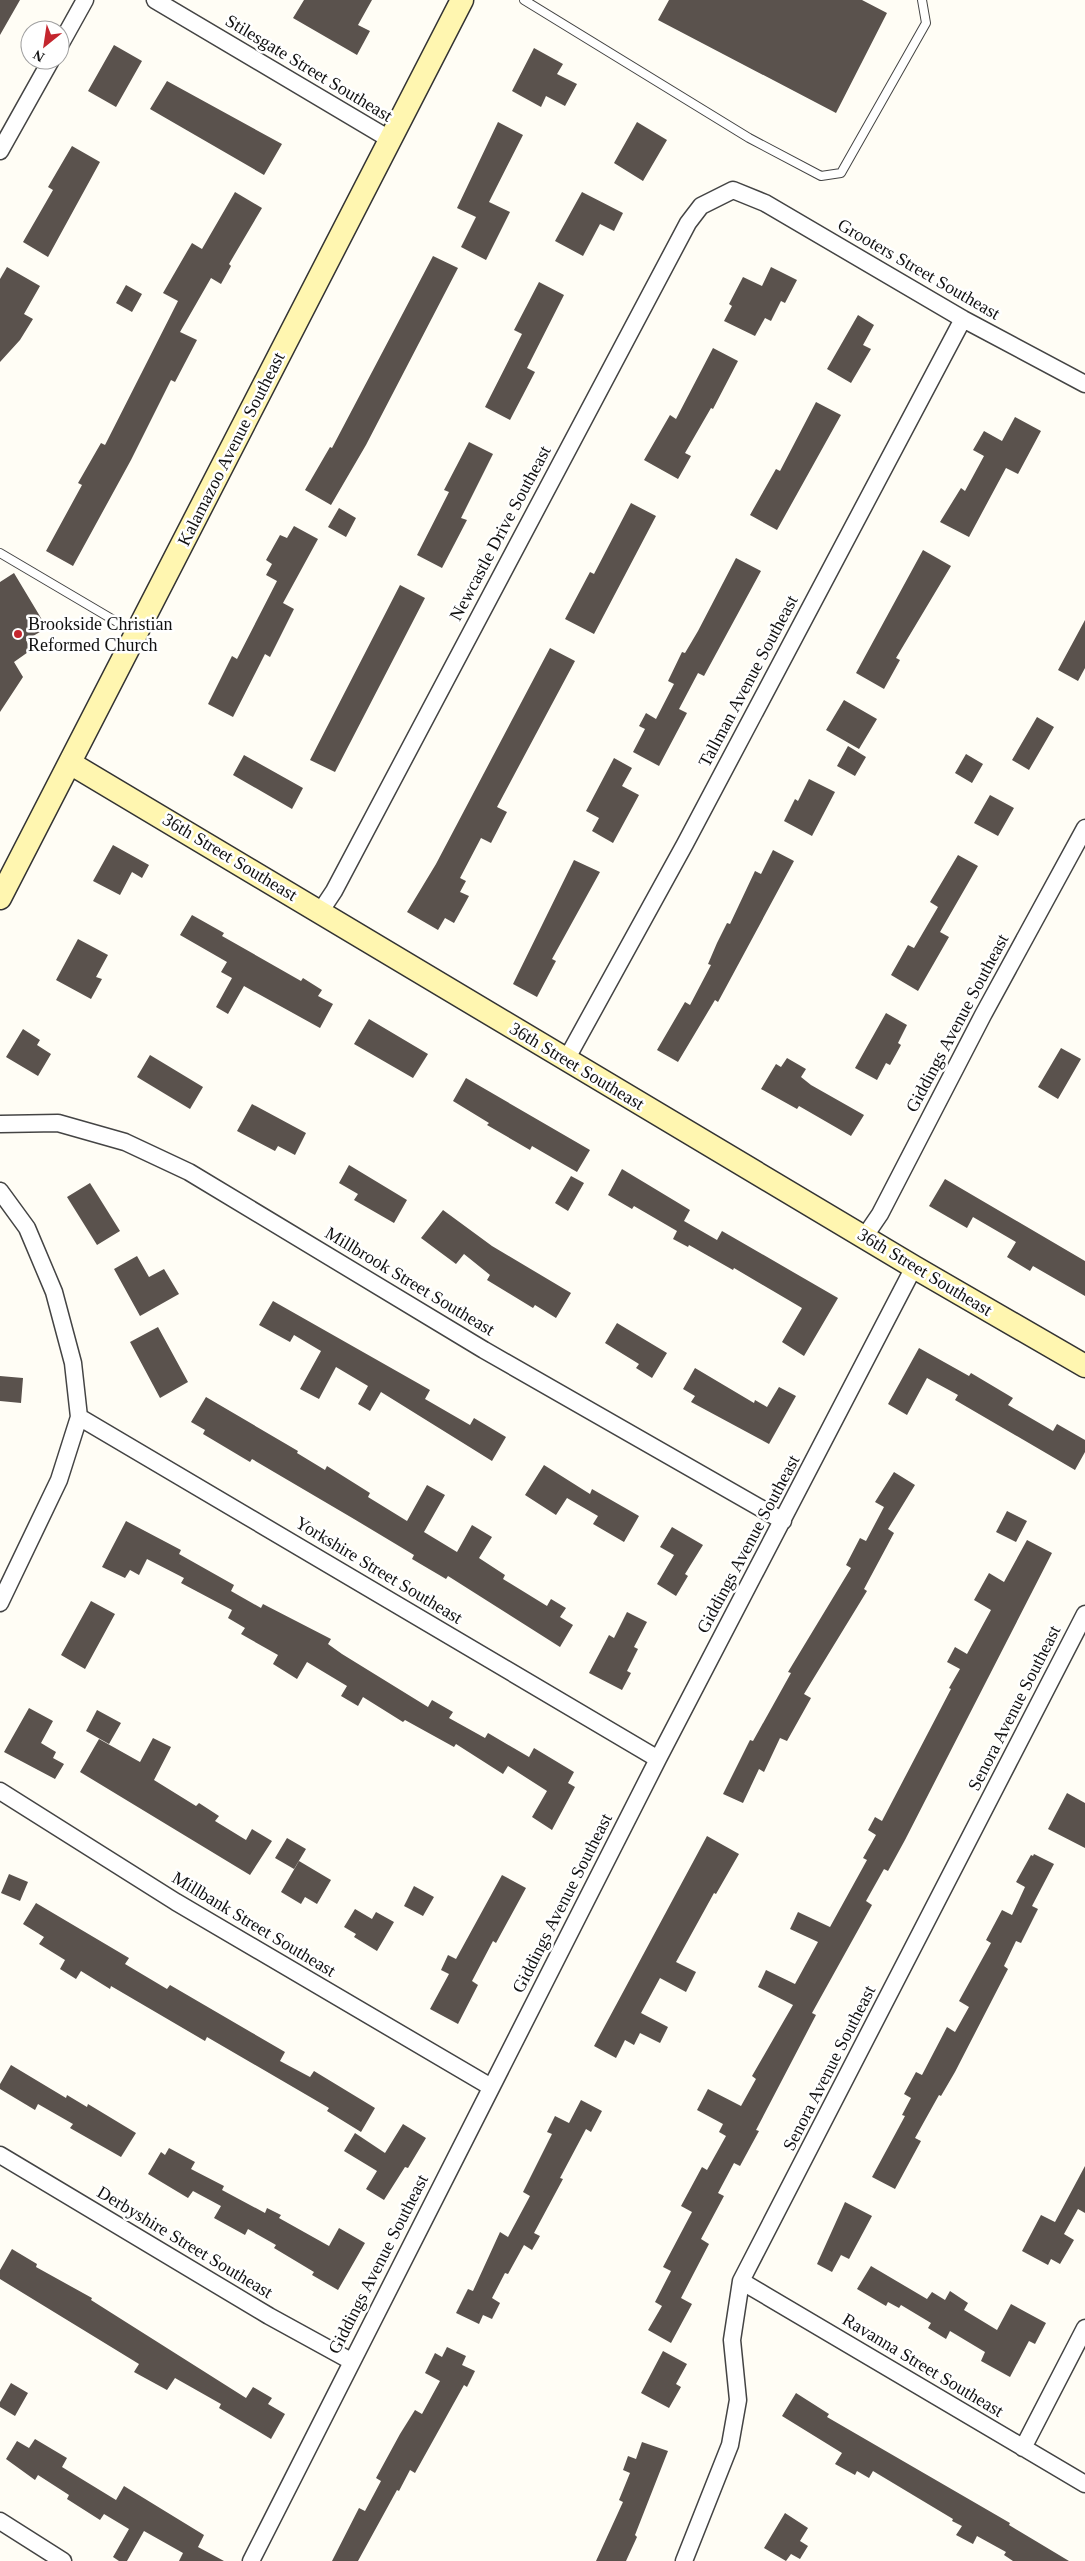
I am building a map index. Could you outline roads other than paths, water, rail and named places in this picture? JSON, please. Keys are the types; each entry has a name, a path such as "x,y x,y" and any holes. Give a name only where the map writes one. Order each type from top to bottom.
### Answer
{"street":[{"path":"70,27 85,0"},
{"name":"Stilesgate Street Southeast","path":"155,0 391,140"},
{"name":"Kalamazoo Avenue Southeast","path":"0,898 138,634 209,491 462,0"},
{"path":"0,151 45,70"},
{"name":"Grooters Street Southeast","path":"733,190 765,203 963,319 1085,384"},
{"name":"Newcastle Drive Southeast","path":"320,912 334,891 688,223 701,206 733,190"},
{"name":"Tallman Avenue Southeast","path":"566,1060 684,844 963,319"},
{"name":"36th Street Southeast","path":"70,764 865,1236 914,1267 1085,1366"},
{"name":"Giddings Avenue Southeast","path":"865,1236 880,1214 983,1015 1085,828"},
{"name":"Millbrook Street Southeast","path":"0,1124 58,1123 125,1142 189,1172 484,1350 783,1521"},
{"path":"0,1192 27,1228 54,1292 73,1363 79,1417 59,1480 0,1603"},
{"name":"Giddings Avenue Southeast","path":"251,2561 658,1759 914,1267"},
{"name":"Yorkshire Street Southeast","path":"79,1417 658,1759"},
{"name":"Senora Avenue Southeast","path":"684,2561 730,2445 738,2400 732,2340 741,2281 1085,1614"},
{"name":"Millbank Street Southeast","path":"0,1791 176,1902 491,2087"},
{"name":"Derbyshire Street Southeast","path":"0,2155 269,2316 351,2361"},
{"name":"Ravanna Street Southeast","path":"741,2281 1085,2484"},
{"path":"1024,2448 1085,2328"},
{"path":"0,2520 63,2561"}],"lane":[{"path":"524,0 749,138 821,176 842,173 926,23 922,0"},
{"path":"0,553 138,634"}],"place":[{"name":"Brookside Christian Reformed Church","path":"18,634"}]}
